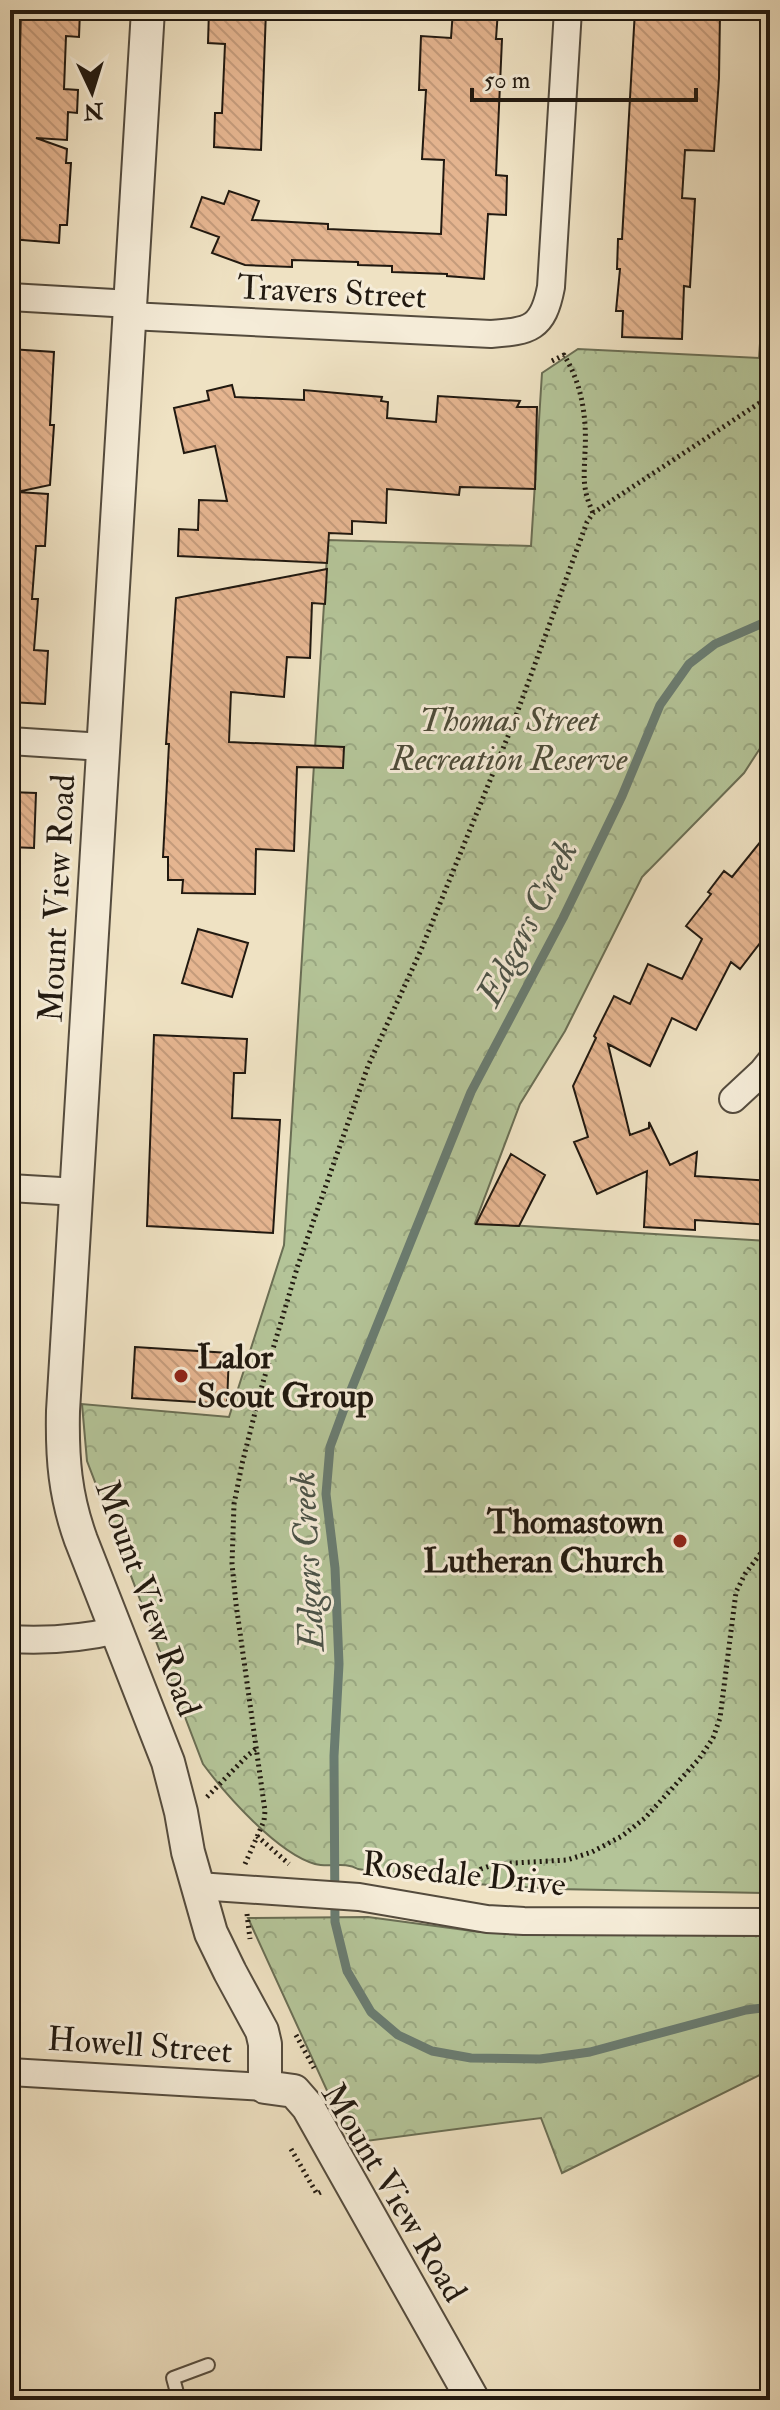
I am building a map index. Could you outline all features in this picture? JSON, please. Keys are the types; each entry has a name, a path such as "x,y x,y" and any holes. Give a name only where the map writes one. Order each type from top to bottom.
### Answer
{"street":[{"name":"Mount View Road","path":"148,10 63,1411 63,1461 70,1509 168,1762 188,1852 211,1933 262,2031 265,2087 294,2091 308,2107 473,2400"},
{"name":"Travers Street","path":"10,297 130,310 491,334 529,329 547,307 551,287 568,10"},
{"path":"10,741 103,747"},
{"path":"733,1099 770,1062"},
{"path":"10,1188 77,1192"},
{"path":"10,1639 61,1640 117,1630"},
{"name":"Rosedale Drive","path":"198,1886 359,1897 487,1919 770,1922"},
{"name":"Howell Street","path":"10,2072 265,2087"}],"lane":[{"path":"179,2400 173,2378 208,2365"}],"path":[{"path":"552,361 564,355 578,385 585,432 584,493 593,513"},
{"path":"291,1866 257,1836 265,1811 236,1604 232,1528 234,1504 261,1389 298,1265 368,1066 421,950 513,724 587,522 593,513 770,396"},
{"path":"457,1884 470,1885 481,1869 496,1864 567,1860 592,1852 622,1836 645,1818 699,1759 713,1738 720,1718 736,1592 745,1574 770,1541"},
{"path":"181,1812 213,1793 258,1748"},
{"path":"291,2149 317,2194"}],"green space":[{"name":"Thomas Street Recreation Reserve","path":"770,197 770,733 744,773 642,877 565,1031 520,1104 475,1223 770,1241 770,1893 554,1889 445,1882 347,1865 315,1864 300,1858 269,1836 203,1764 87,1461 82,1404 229,1417 284,1245 328,540 531,546 542,373 578,349 759,358"},
{"path":"368,1917 480,1932 770,1936 770,2070 562,2173 541,2118 351,2143 248,1918"}],"building":[{"path":"21,10 80,10 79,37 66,36 64,89 78,90 77,113 68,112 67,140 36,138 67,149 66,163 71,163 67,225 60,225 59,243 10,239 10,128 18,128"},
{"path":"209,10 266,10 261,150 214,147 215,113 222,113 225,44 208,43"},
{"path":"453,10 498,10 496,39 502,39 496,175 507,176 506,215 488,214 484,279 392,272 392,266 358,265 358,262 292,260 292,267 245,265 212,253 219,237 191,227 202,197 224,204 229,191 259,201 252,220 328,224 328,229 441,234 444,160 422,159 426,90 419,90 421,36 451,38"},
{"path":"635,10 710,10 710,13 720,13 714,151 685,150 682,198 695,199 690,287 684,286 682,339 622,337 623,311 616,311 620,269 617,269 618,239 622,239"},
{"path":"10,349 54,352 50,485 17,492 48,494 45,546 36,546 32,599 38,599 34,650 48,651 45,704 10,702"},
{"path":"232,385 235,397 304,400 304,390 382,397 381,401 388,402 387,418 436,422 438,396 520,401 517,407 537,407 535,489 460,487 459,495 387,489 386,523 352,521 352,534 329,533 327,563 178,556 179,529 198,530 199,500 227,501 215,446 184,453 174,408 209,400 207,391"},
{"path":"327,569 325,604 312,603 310,658 287,657 284,697 231,692 229,742 344,747 343,768 297,767 294,851 256,849 255,894 182,893 183,880 168,880 168,857 163,857 169,744 166,744 176,598"},
{"path":"10,792 36,793 34,848 10,847"},
{"path":"770,830 770,930 740,969 731,962 696,1030 672,1018 650,1066 608,1044 630,1135 649,1128 649,1122 670,1165 697,1152 695,1176 770,1181 770,1225 695,1220 695,1230 644,1227 647,1171 597,1194 574,1142 588,1137 573,1086 614,996 630,1004 648,964 682,979 702,939 686,926 724,871 732,877"},
{"path":"198,929 248,943 232,997 182,983"},
{"path":"154,1035 247,1039 245,1073 234,1073 232,1118 280,1120 273,1233 147,1226"},
{"path":"511,1154 545,1175 519,1226 476,1224"},
{"name":"Lalor Scout Group","path":"135,1347 229,1353 227,1404 132,1398"}],"waterway":[{"name":"Edgars Creek","path":"770,620 715,644 689,664 660,705 622,796 563,918 471,1092 330,1447 326,1494 335,1568 339,1664 334,1756 335,1922 347,1971 371,2012 398,2035 432,2051 471,2058 540,2059 590,2052 746,2010 770,2007"}],"place":[{"name":"Lalor Scout Group","path":"181,1376"},
{"name":"Thomastown Lutheran Church","path":"680,1541"}]}
